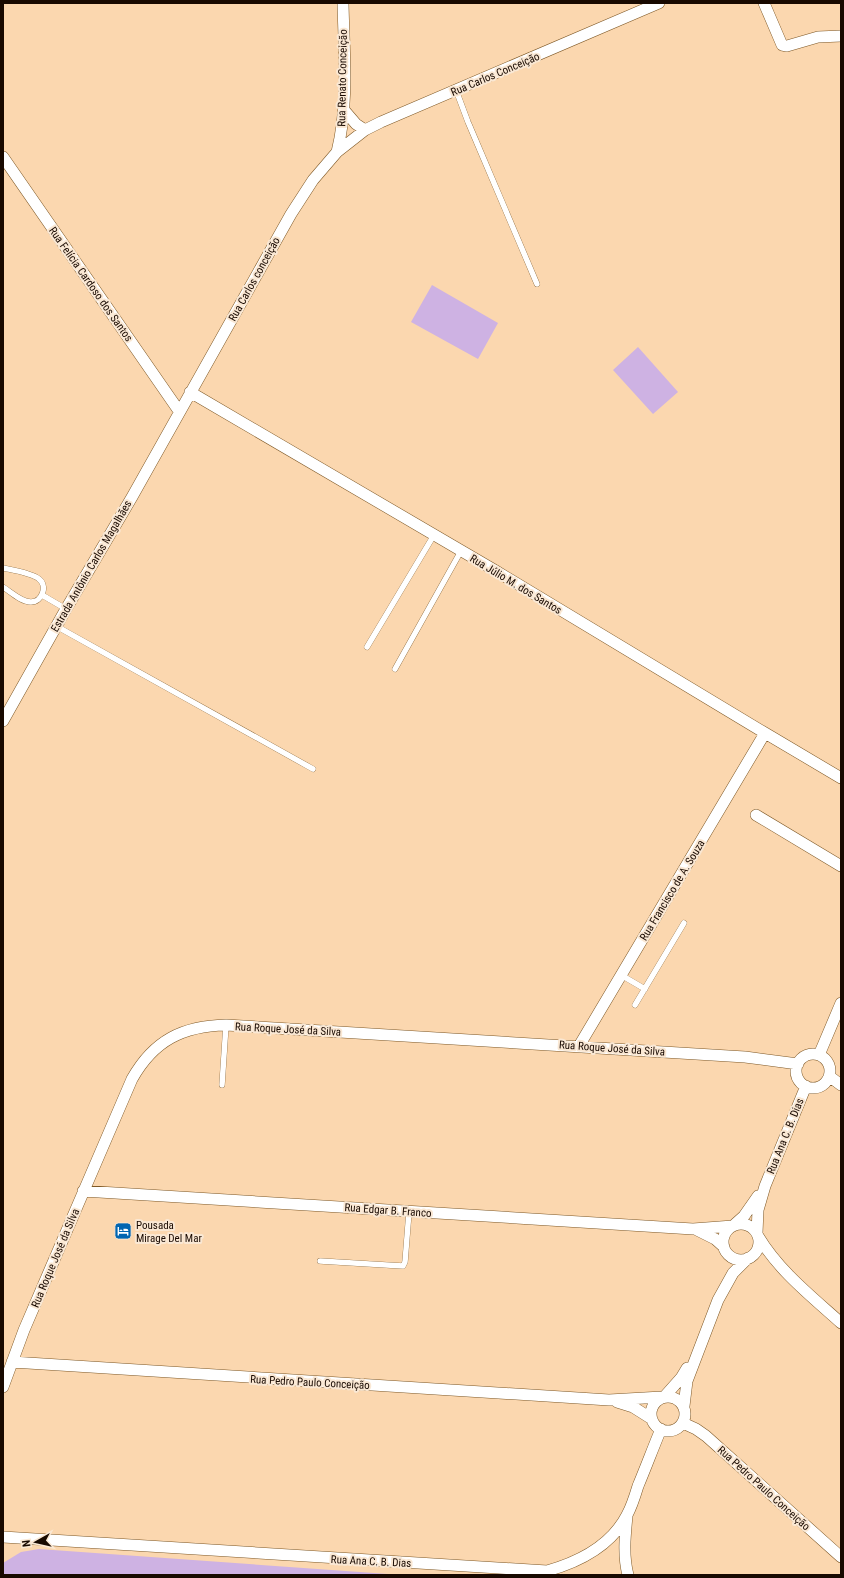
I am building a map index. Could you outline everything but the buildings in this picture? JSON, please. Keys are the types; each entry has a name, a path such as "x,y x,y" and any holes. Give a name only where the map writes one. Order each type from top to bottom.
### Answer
{"street":[{"name":"Rua Renato Conceição","path":"337,152 344,110 343,3"},
{"name":"Rua Carlos Conceição","path":"337,152 365,130 658,3"},
{"path":"764,3 782,45 787,46 818,37 841,36"},
{"path":"344,110 356,124 365,130"},
{"name":"Rua Carlos conceição","path":"179,411 291,214 313,180 337,152"},
{"name":"Rua Felícia Cardoso dos Santos","path":"3,157 179,411"},
{"name":"Rua Júlio M. dos Santos","path":"190,392 461,551 841,778"},
{"name":"Estrada Antônio Carlos Magalhães","path":"3,721 56,626 132,497 179,411"},
{"name":"Rua Francisco de A. Souza","path":"579,1046 765,733"},
{"path":"756,815 841,866"},
{"path":"819,1055 841,1003"},
{"name":"Rua Roque José da Silva","path":"3,1387 24,1330 124,1097 137,1072 156,1049 170,1037 187,1030 206,1026 226,1025 745,1057 798,1064"},
{"path":"809,1054 819,1055 827,1061 830,1066 827,1081 817,1087 806,1086 798,1076 798,1064 809,1054"},
{"path":"829,1076 841,1085"},
{"name":"Rua Ana C. B. Dias","path":"758,1235 758,1210 765,1186 806,1086"},
{"name":"Rua Ana C. B. Dias","path":"734,1225 751,1208 765,1186"},
{"name":"Rua Edgar B. Franco","path":"83,1191 693,1229 734,1225"},
{"path":"698,1350 681,1378 664,1397 657,1400 653,1406 651,1412 652,1419 657,1427 661,1429 673,1431 683,1423 685,1418 684,1406 687,1381 718,1300 727,1270 725,1235 734,1225 746,1224 754,1229 773,1258 788,1275 841,1322"},
{"name":"Rua Edgar B. Franco","path":"693,1229 707,1234 725,1249"},
{"path":"725,1249 731,1257 739,1260 748,1258 754,1255 758,1249 758,1235"},
{"path":"718,1300 733,1273 748,1258"},
{"name":"Rua Pedro Paulo Conceição","path":"12,1362 609,1400 664,1397"},
{"path":"664,1397 676,1398 684,1406"},
{"name":"Rua Pedro Paulo Conceição","path":"609,1400 633,1407 652,1419"},
{"name":"Rua Pedro Paulo Conceição","path":"683,1423 706,1436 841,1558"},
{"name":"Rua Ana C. B. Dias","path":"3,1537 547,1571 566,1566 598,1548 613,1533 627,1515 661,1429"},
{"path":"627,1515 624,1536 628,1575"},
{"path":"547,1571 558,1575"}],"lane":[{"path":"456,90 468,122 537,284"},
{"path":"367,647 434,535"},
{"path":"395,669 461,551"},
{"path":"3,568 40,579 44,587 42,595 38,600 32,602 25,601 3,587"},
{"path":"42,595 66,609"},
{"path":"56,626 313,769"},
{"path":"635,1005 684,923"},
{"path":"621,975 645,989"},
{"path":"222,1085 226,1025"},
{"path":"320,1261 403,1266 405,1262 409,1212"}],"shaded area":[{"path":"432,285 498,323 478,359 411,322"},
{"path":"638,347 678,392 653,414 613,370"},
{"path":"39,1549 402,1575 3,1575 3,1563 21,1552"}],"place":[{"name":"Pousada Mirage Del Mar","path":"123,1231"}]}
